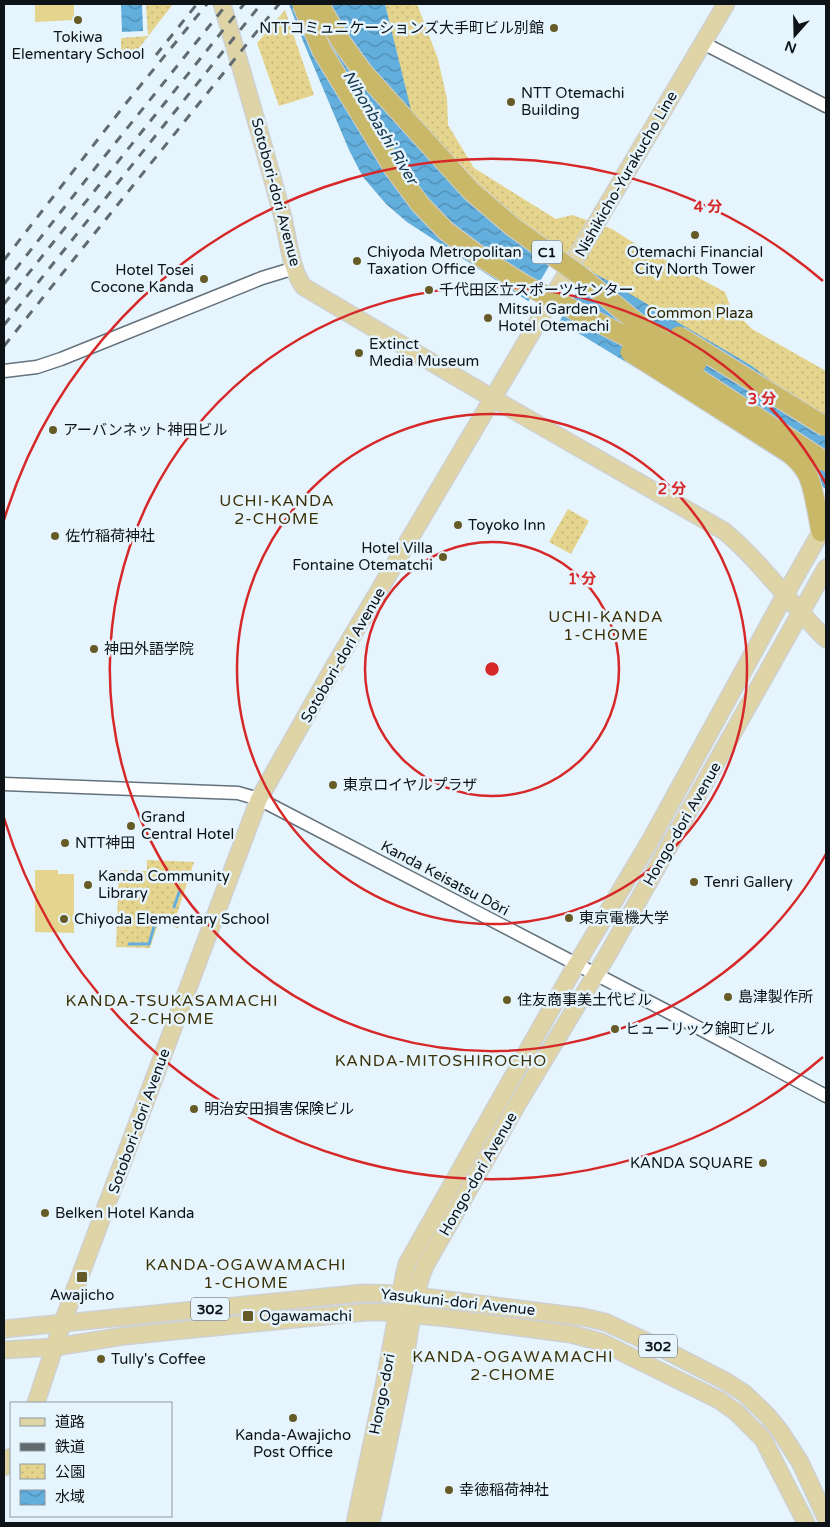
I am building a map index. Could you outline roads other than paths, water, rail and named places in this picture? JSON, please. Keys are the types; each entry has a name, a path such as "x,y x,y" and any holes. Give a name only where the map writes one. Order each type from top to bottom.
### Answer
{"highway":[{"name":"C1","path":"302,4 322,51 394,169 420,204 439,224 462,244 525,285 674,363 826,462"},
{"name":"C1","path":"319,4 342,43 363,72 471,191 513,227 573,262 651,333 826,446"},
{"path":"573,262 826,427"},
{"path":"525,285 789,453 803,466 808,474 823,528"}],"main road":[{"name":"Sotobori-dori Avenue","path":"36,1402 62,1324 259,800 332,670 492,398 309,290 300,282 259,129 222,4"},
{"name":"Nishikicho-Yurakucho Line","path":"492,398 726,4"},
{"path":"492,398 724,532 754,559 826,639"},
{"name":"Hongo-dori Avenue","path":"408,1295 407,1264 576,965 653,837 823,528"},
{"name":"Hongo-dori Avenue","path":"408,1295 419,1280 425,1266 518,1103 596,975 826,568"},
{"name":"Yasukuni-dori Avenue","path":"4,1329 364,1293 408,1295 561,1313 605,1322 700,1367 744,1393 767,1414 780,1431 800,1462 826,1518"},
{"name":"Hongo-dori","path":"371,1523 402,1373 405,1314 408,1295"},
{"name":"Yasukuni-dori Avenue","path":"4,1350 55,1347 124,1336 366,1312 405,1314 571,1334 600,1342 719,1400 736,1412 763,1439 806,1523"},
{"name":"Hongo-dori","path":"355,1523 384,1386 405,1314"}],"street":[{"path":"703,43 826,106"},
{"path":"4,371 37,367 61,359 262,278 295,268"},
{"name":"Kanda Keisatsu Dōri","path":"4,784 238,792 259,800 826,1096"}],"water":[{"path":"121,4 142,4 143,31 122,32"},
{"name":"Nihonbashi River","path":"289,4 385,4 414,122 426,153 549,250 603,278 752,366 826,424 826,489 649,376 560,322 407,222 386,204 363,177 349,150"}],"waterway":[{"path":"174,907 180,890"},
{"path":"129,944 149,944 156,920"}],"railway":[{"path":"156,55 197,4"},
{"path":"4,260 127,102 207,4"},
{"path":"4,284 227,4"},
{"path":"4,304 244,4"},
{"path":"4,325 261,4"},
{"path":"4,346 279,4"}],"place":[{"name":"Tokiwa Elementary School","path":"78,20"},
{"name":"NTTコミュニケーションズ大手町ビル別館","path":"554,28"},
{"name":"NTT Otemachi Building","path":"511,102"},
{"name":"Otemachi Financial City North Tower","path":"695,235"},
{"name":"Chiyoda Metropolitan Taxation Office","path":"357,261"},
{"name":"Hotel Tosei Cocone Kanda","path":"204,279"},
{"name":"千代田区立スポーツセンター","path":"429,290"},
{"name":"Mitsui Garden Hotel Otemachi","path":"488,318"},
{"name":"Extinct Media Museum","path":"359,353"},
{"name":"アーバンネット神田ビル","path":"53,430"},
{"name":"Toyoko Inn","path":"458,525"},
{"name":"佐竹稲荷神社","path":"55,536"},
{"name":"Hotel Villa Fontaine Otematchi","path":"443,557"},
{"name":"神田外語学院","path":"94,649"},
{"name":"東京ロイヤルプラザ","path":"333,785"},
{"name":"Grand Central Hotel","path":"131,826"},
{"name":"NTT神田","path":"65,843"},
{"name":"Tenri Gallery","path":"694,882"},
{"name":"Kanda Community Library","path":"88,885"},
{"name":"東京電機大学","path":"569,918"},
{"name":"Chiyoda Elementary School","path":"64,919"},
{"name":"島津製作所","path":"728,997"},
{"name":"住友商事美土代ビル","path":"507,1000"},
{"name":"ヒューリック錦町ビル","path":"615,1029"},
{"name":"明治安田損害保険ビル","path":"194,1109"},
{"name":"KANDA SQUARE","path":"763,1163"},
{"name":"Belken Hotel Kanda","path":"45,1213"},
{"name":"Awajicho","path":"82,1277"},
{"name":"Ogawamachi","path":"248,1316"},
{"name":"Tully's Coffee","path":"101,1359"},
{"name":"Kanda-Awajicho Post Office","path":"293,1418"},
{"name":"幸徳稲荷神社","path":"449,1490"}],"district":[{"name":"UCHI-KANDA 2-CHOME","path":"277,509"},
{"name":"UCHI-KANDA 1-CHOME","path":"606,625"},
{"name":"KANDA-TSUKASAMACHI 2-CHOME","path":"172,1009"},
{"name":"KANDA-MITOSHIROCHO","path":"441,1060"},
{"name":"KANDA-OGAWAMACHI 1-CHOME","path":"246,1273"},
{"name":"KANDA-OGAWAMACHI 2-CHOME","path":"513,1365"}],"park label":[{"name":"Common Plaza","path":"700,313"}]}
